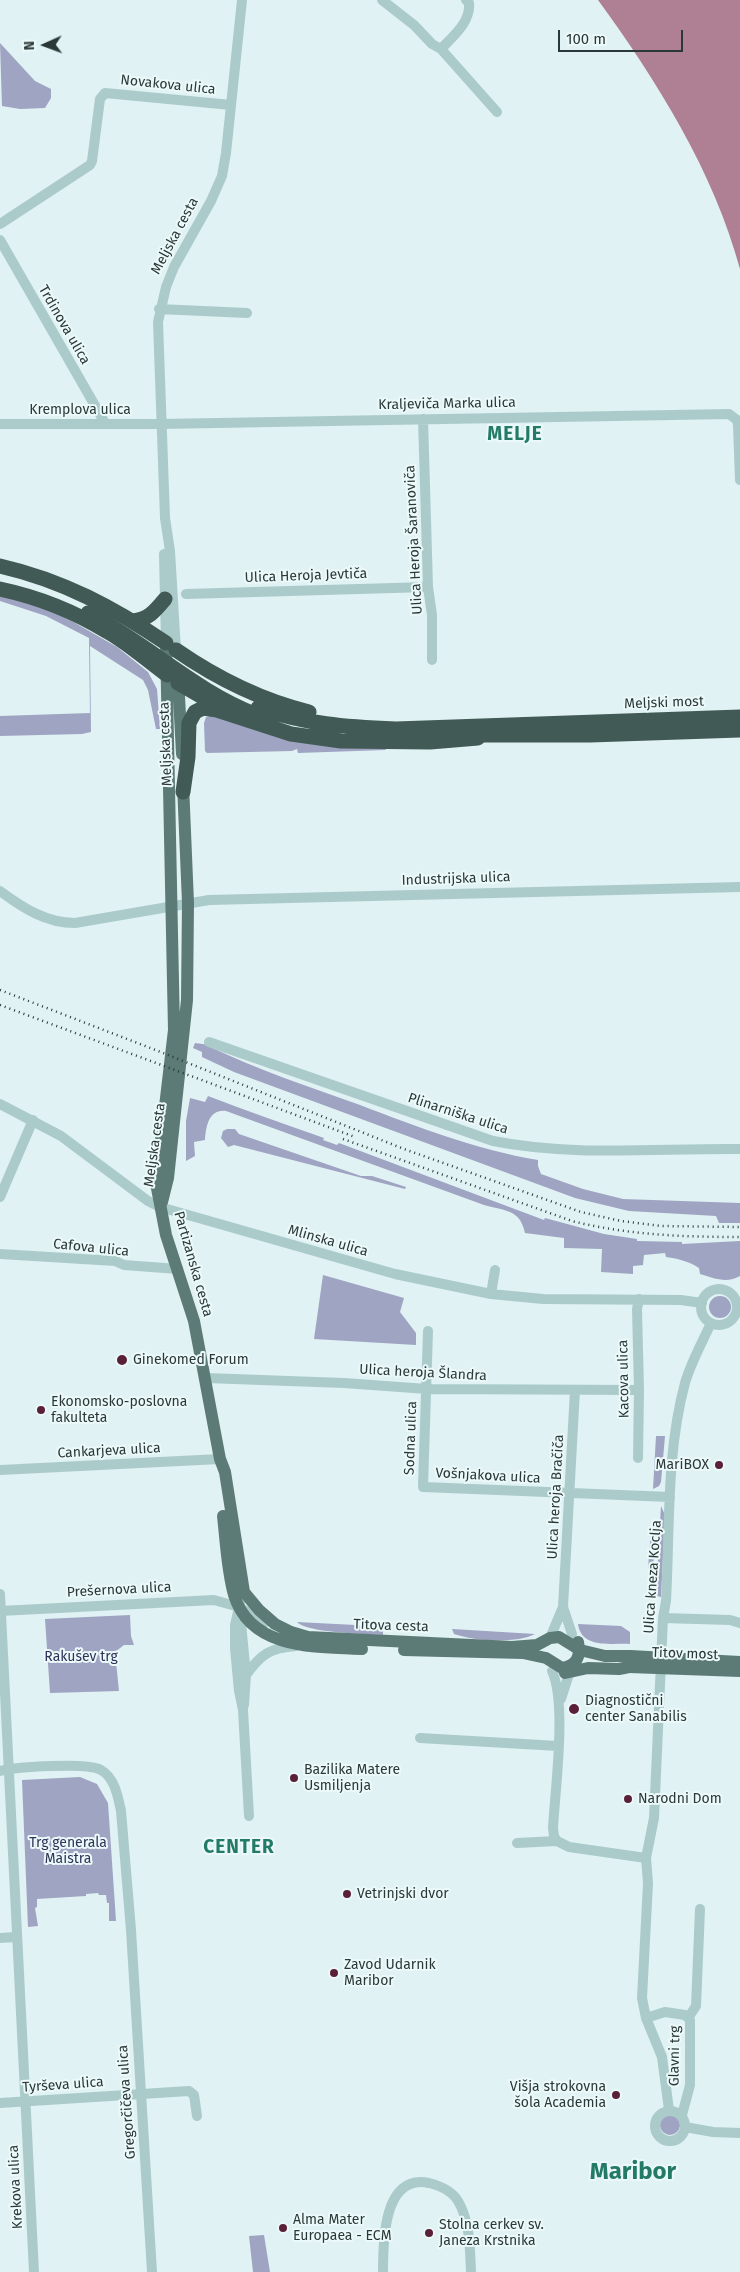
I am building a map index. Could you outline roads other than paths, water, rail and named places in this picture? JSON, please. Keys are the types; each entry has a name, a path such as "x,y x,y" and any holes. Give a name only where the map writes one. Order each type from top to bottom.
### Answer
{"highway":[{"path":"0,566 63,585 133,620 206,671 266,700 320,715 365,721 430,720 502,730"},
{"path":"0,574 60,592 199,686 228,702 292,724 340,732 589,729 740,730"},
{"path":"0,580 59,598 89,610"},
{"path":"0,589 37,599 76,615 109,632 201,698 237,716"},
{"path":"133,620 142,620 153,614 165,599"},
{"path":"183,792 188,757 189,723 192,716 199,709 207,708 237,716 291,734 341,741 430,742 502,730"},
{"name":"Meljski most","path":"589,729 740,717"}],"main road":[{"name":"Meljska cesta","path":"160,1207 168,1178 187,1000 188,903 183,792 171,646"},
{"name":"Meljska cesta","path":"160,1207 155,1174 174,1030 173,679"},
{"name":"Partizanska cesta","path":"160,1207 166,1235 192,1310 224,1472 242,1582"},
{"name":"Partizanska cesta","path":"220,1459 219,1477 231,1583 239,1607"},
{"name":"Titova cesta","path":"242,1582 244,1592 250,1601 280,1627 299,1635 318,1638 501,1649"},
{"name":"Titova cesta","path":"239,1607 247,1619 258,1629 283,1642 301,1646 501,1649"},
{"path":"501,1649 546,1649 564,1638 574,1654 588,1668 618,1669 629,1661"},
{"path":"546,1649 558,1666 589,1646 629,1661"},
{"path":"501,1649 546,1649"},
{"path":"546,1649 560,1674 574,1654"},
{"name":"Titov most","path":"629,1661 740,1662"},
{"name":"Titov most","path":"629,1661 740,1671"}],"street":[{"name":"Meljska cesta","path":"171,646 170,551 165,518 157,353 159,309 174,267 211,201 222,176 242,0"},
{"path":"382,0 414,26 432,44 441,49 497,112"},
{"path":"441,49 467,20 470,11 469,3 466,0"},
{"name":"Novakova ulica","path":"0,224 90,166 103,95 111,93 231,105"},
{"name":"Trdinova ulica","path":"0,240 105,423"},
{"path":"159,309 247,313"},
{"name":"Kraljeviča Marka ulica","path":"160,424 722,414 734,416 737,420 740,480"},
{"name":"Ulica Heroja Šaranoviča","path":"423,419 428,587 432,615 432,660"},
{"name":"Kremplova ulica","path":"0,424 160,424"},
{"name":"Meljska cesta","path":"165,518 163,538 165,599 171,646"},
{"name":"Ulica Heroja Jevtiča","path":"186,594 428,587"},
{"name":"Industrijska ulica","path":"0,891 20,906 39,915 65,923 104,919 209,900 301,896 740,887"},
{"name":"Plinarniška ulica","path":"209,1042 493,1141 522,1147 563,1150 740,1148"},
{"name":"Partizanska cesta","path":"0,1104 61,1136 148,1202 160,1207"},
{"path":"0,1197 33,1120"},
{"name":"Mlinska ulica","path":"160,1207 395,1274 491,1294 543,1300 639,1299 681,1300 702,1303"},
{"name":"Cafova ulica","path":"0,1254 118,1262 124,1265 178,1269"},
{"path":"491,1294 495,1270"},
{"path":"716,1289 737,1295 737,1310 732,1319 722,1325 710,1323 704,1316 702,1303 708,1292 716,1289"},
{"name":"Kacova ulica","path":"638,1458 637,1309 639,1299"},
{"name":"Ulica kneza Koclja","path":"646,2018 642,1998 648,1883 646,1858 653,1832 654,1818 663,1618 666,1601 674,1443 680,1405 692,1363 710,1323"},
{"name":"Sodna ulica","path":"423,1487 428,1331"},
{"name":"Ulica heroja Šlandra","path":"206,1378 344,1383 427,1389 639,1390"},
{"name":"Ulica heroja Bračiča","path":"574,1654 563,1606 575,1390"},
{"name":"Cankarjeva ulica","path":"0,1470 220,1459"},
{"name":"Vošnjakova ulica","path":"423,1487 670,1497"},
{"name":"Partizanska cesta","path":"242,1582 235,1625 235,1648 239,1691 243,1710 249,1816"},
{"name":"Krekova ulica","path":"0,1594 4,1770 16,1937 34,2272"},
{"name":"Prešernova ulica","path":"1,1611 207,1600 220,1600 239,1607"},
{"name":"Ulica heroja Bračiča","path":"546,1649 563,1606"},
{"name":"Partizanska cesta","path":"239,1607 246,1675 246,1695 243,1710"},
{"name":"Titova cesta","path":"239,1607 269,1624 280,1627"},
{"path":"663,1618 730,1620 740,1623"},
{"path":"246,1675 256,1662 270,1651 301,1646"},
{"path":"546,1649 556,1681 560,1705 553,1828 557,1841"},
{"path":"560,1705 574,1654"},
{"path":"420,1738 558,1746"},
{"name":"Gregorčičeva ulica","path":"4,1770 74,1766 94,1767 106,1774 117,1792 121,1812 131,1930 152,2272"},
{"path":"518,1843 557,1841 569,1847 646,1858"},
{"path":"688,2018 696,2006 700,1909"},
{"path":"0,1938 16,1937"},
{"name":"Glavni trg","path":"668,2110 662,2057 646,2018 665,2012 685,2015 688,2018 690,2028 690,2085 682,2116 685,2127"},
{"name":"Tyrševa ulica","path":"0,2103 189,2091 194,2095 197,2116"},
{"path":"682,2116 676,2111 668,2110 662,2113 656,2118 655,2129 658,2135 664,2140 674,2141 682,2136 685,2127 717,2132 740,2133"},
{"path":"384,2272 384,2237 392,2206 404,2188 423,2182 445,2189 453,2194 459,2202 468,2234 471,2272"}],"railway":[{"path":"0,990 404,1149 581,1212 621,1221 661,1226 740,1227"},
{"path":"0,1005 355,1137"},
{"path":"343,1139 572,1221 635,1232 740,1237"}],"place":[{"name":"Ginekomed Forum","path":"122,1360"},
{"name":"Ekonomsko-poslovna fakulteta","path":"41,1410"},
{"name":"MariBOX","path":"719,1465"},
{"name":"Diagnostični center Sanabilis","path":"574,1709"},
{"name":"Bazilika Matere Usmiljenja","path":"294,1778"},
{"name":"Narodni Dom","path":"628,1799"},
{"name":"Vetrinjski dvor","path":"347,1894"},
{"name":"Zavod Udarnik Maribor","path":"334,1973"},
{"name":"Višja strokovna šola Academia","path":"616,2095"},
{"name":"Alma Mater Europaea - ECM","path":"283,2228"},
{"name":"Stolna cerkev sv. Janeza Krstnika","path":"429,2233"}],"district":[{"name":"MELJE","path":"515,435"},
{"name":"CENTER","path":"239,1848"},
{"name":"Maribor","path":"633,2172"}],"park label":[{"name":"Rakušev trg","path":"81,1657"},
{"name":"Trg generala Maistra","path":"68,1852"}]}
